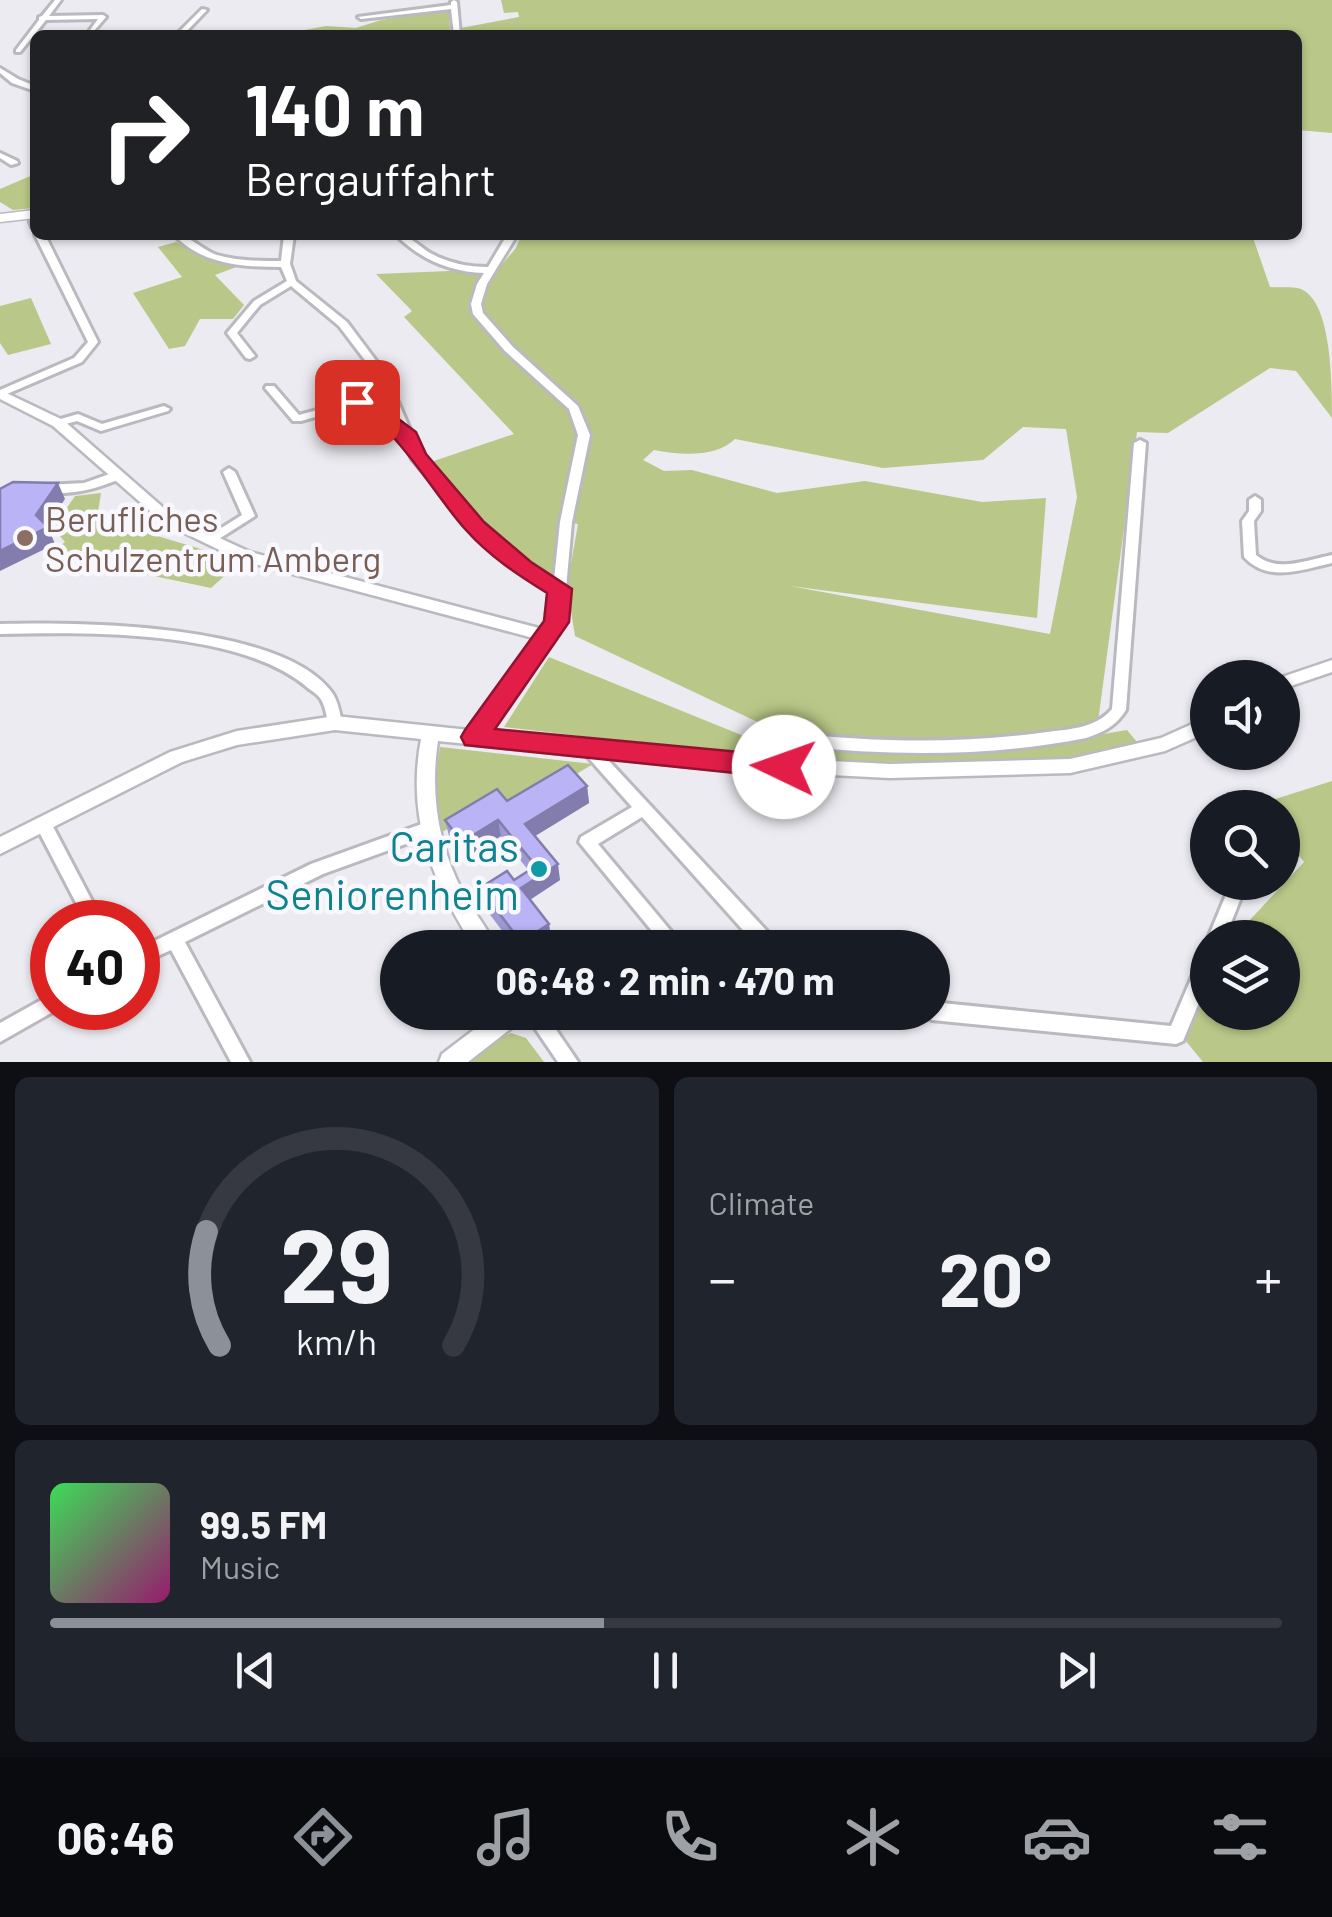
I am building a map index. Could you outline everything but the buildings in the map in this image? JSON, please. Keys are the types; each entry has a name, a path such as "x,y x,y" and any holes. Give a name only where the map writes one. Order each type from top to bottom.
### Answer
{"street":[{"path":"33,30 58,0"},
{"path":"362,16 454,4 457,30"},
{"path":"184,30 204,10"},
{"path":"41,18 103,17 93,30"},
{"path":"18,51 30,34"},
{"path":"0,70 30,87"},
{"path":"0,155 14,163"},
{"path":"0,218 30,215"},
{"path":"0,394 78,360 93,342 42,240"},
{"path":"183,240 192,250 210,255 251,264 285,264"},
{"path":"288,240 285,264 292,282 343,324 382,376 416,456 476,527 523,568 560,589"},
{"path":"406,240 416,250 452,266 491,270"},
{"path":"474,737 556,622 568,510 584,435 581,419 563,396 483,321 476,304 509,240"},
{"path":"250,356 232,333 256,302 292,282"},
{"path":"270,388 300,424 357,402 366,404 409,436"},
{"path":"0,394 58,423 169,520 245,556 548,636"},
{"path":"58,423 78,417 101,428 164,410"},
{"path":"784,767 791,739 932,751 992,747 1096,730 1112,722 1119,710 1140,442"},
{"path":"211,540 249,516 229,472"},
{"path":"27,487 64,490 118,475"},
{"path":"1255,500 1256,511 1248,521 1250,558 1259,567 1274,571 1332,559"},
{"path":"0,629 72,626 174,636 285,662 327,695 336,723"},
{"path":"1300,677 1332,666"},
{"path":"0,846 176,757 279,729 336,723 591,751 784,767 890,771 1070,766 1165,744 1190,732"},
{"path":"431,732 424,758 430,828 442,874 474,930"},
{"path":"591,751 755,930"},
{"path":"642,809 587,842 662,930"},
{"path":"43,824 83,900"},
{"path":"160,946 317,868 430,828"},
{"path":"174,939 242,1062"},
{"path":"950,1013 1176,1034 1190,1001"},
{"path":"0,1032 30,1015"},
{"path":"450,1062 491,1030"},
{"path":"547,1030 569,1062"}],"green space":[{"path":"501,0 1332,0 1332,133 1302,130 1302,30 450,30 519,17 518,12 504,13"},
{"path":"449,10 450,30 305,30 326,26 356,28 381,20"},
{"path":"30,176 30,208 13,210 0,202 0,189"},
{"path":"519,240 1254,240 1270,287 1301,289 1319,310 1328,346 1332,418 1296,371 1270,368 1168,433 1137,432 1097,729 969,740 890,741 768,727 575,636 567,586 578,524 566,522 583,438 568,481 554,581 501,543 428,463 514,434 404,317 412,311 376,274 498,269","holes":["1023,427 1066,429 1077,497 1050,634 790,586 1037,618 1046,498 982,502 865,481 777,493 692,470 664,471 643,460 654,450 708,452 735,439 883,468 983,460"]},
{"path":"176,242 203,258 239,266 215,275 244,305 233,319 200,319 185,346 169,349 133,293 182,277 158,247"},
{"path":"31,298 51,344 8,355 0,343 0,306"},
{"path":"101,493 97,518 241,561 211,588 49,554 65,542 53,528 75,496"},
{"path":"549,657 756,741 770,758 504,727"},
{"path":"1127,730 1137,742 1066,759 873,762 805,758 815,749 897,754 972,752"},
{"path":"440,747 593,764 513,812 501,800 442,832 435,780"},
{"path":"1332,781 1332,1062 1203,1062 1185,1040 1190,1029 1300,1030 1300,920 1250,920 1269,900 1300,900 1300,866 1304,862 1300,857 1300,791"},
{"path":"511,1033 526,1038 544,1062 468,1062 494,1041"}],"place":[{"name":"Berufliches Schulzentrum Amberg","path":"25,538"},
{"name":"Caritas Seniorenheim","path":"539,869"}],"route":[{"path":"357,402 366,404 409,436 416,456 476,527 523,568 560,589 556,622 548,636 474,737 784,767"}]}
